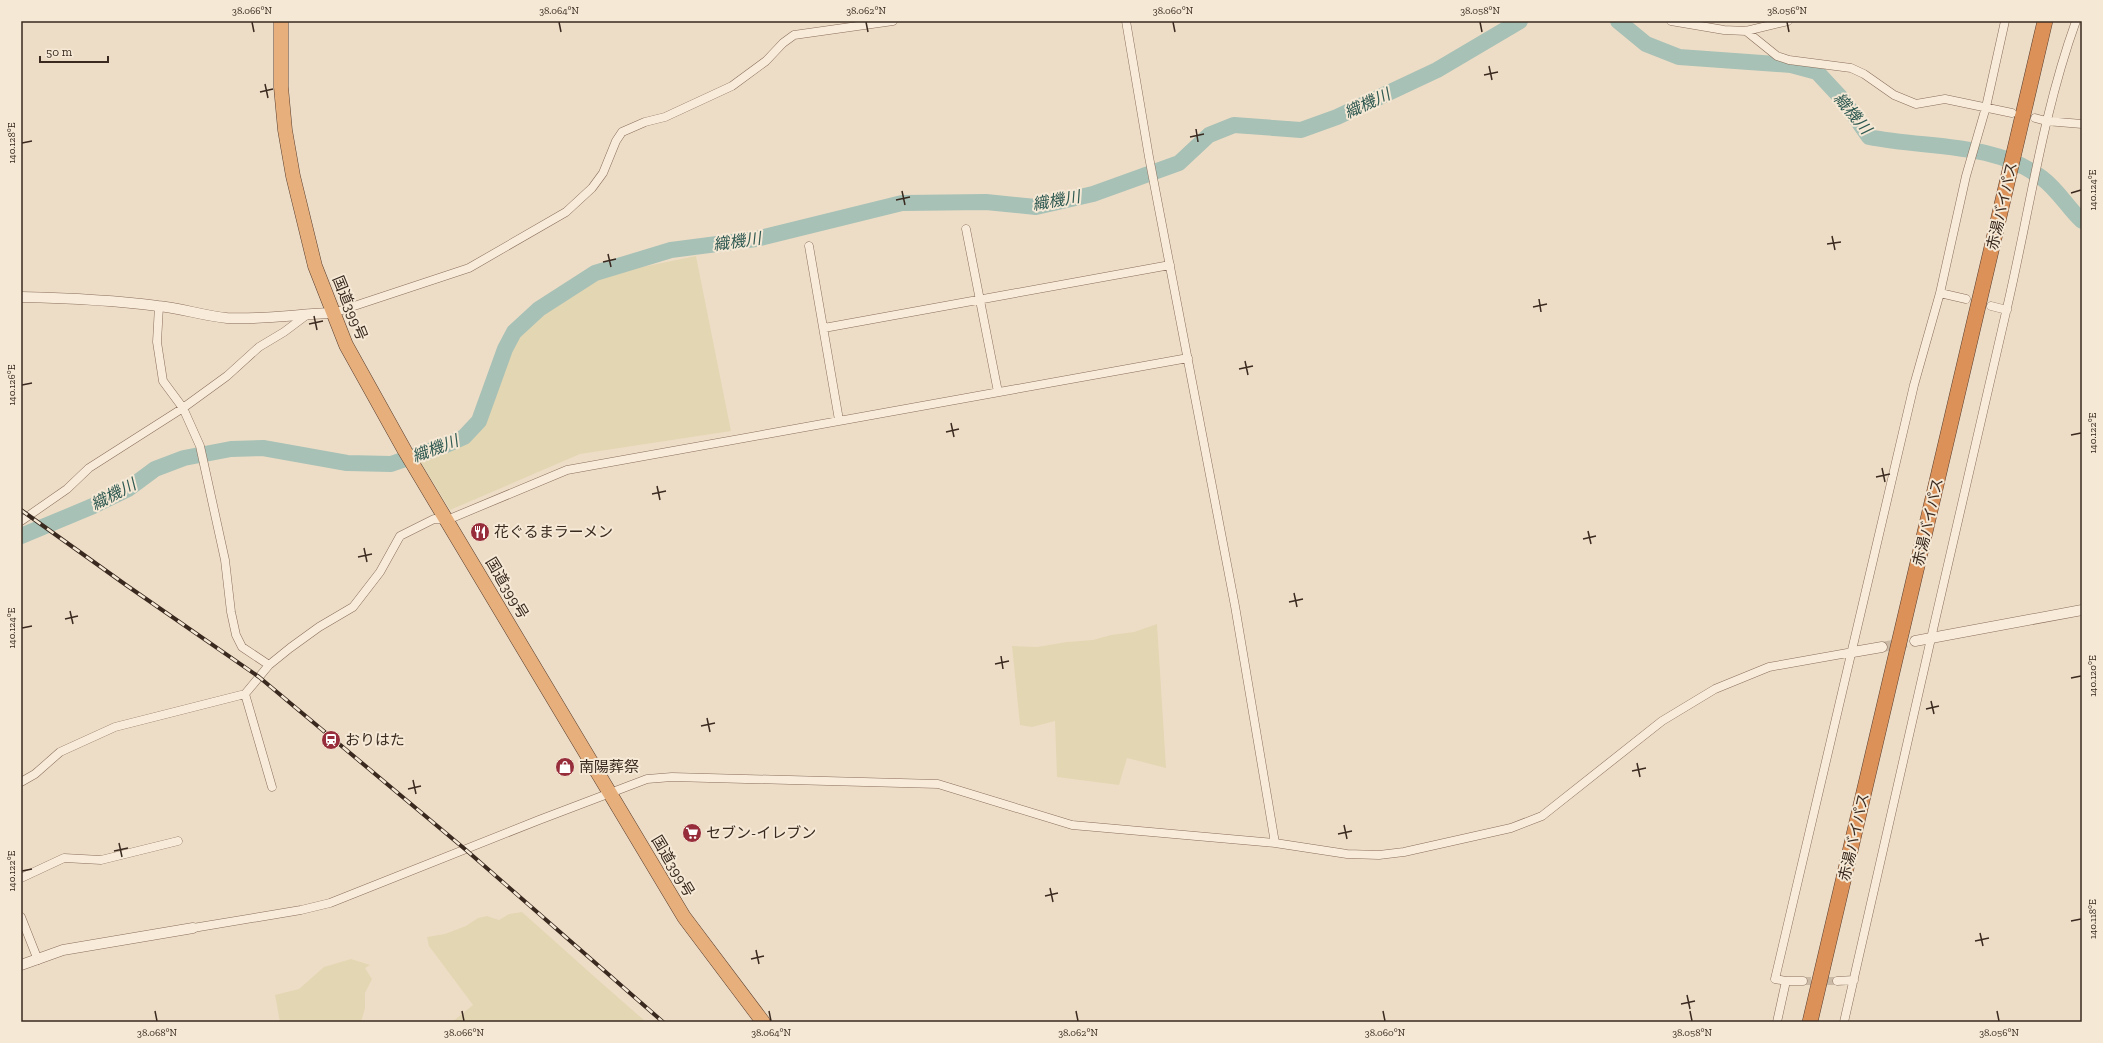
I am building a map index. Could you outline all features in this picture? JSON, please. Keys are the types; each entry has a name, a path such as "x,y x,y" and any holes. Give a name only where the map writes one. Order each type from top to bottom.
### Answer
{"highway":[{"name":"国道399号","path":"281,21 281,87 285,130 293,176 315,266 346,345 368,387 405,451 684,917 763,1022"},
{"path":"2026,99 2036,21"},
{"name":"赤湯バイパス","path":"1810,1022 2044,21"}],"street":[{"path":"21,297 90,300 159,306 226,318 276,318 333,313 469,268 566,212 592,188 603,173 616,141 622,132 645,122 665,117 732,86 766,61 783,43 794,35 893,21"},
{"path":"1126,21 1149,156 1235,606 1275,843"},
{"path":"1671,21 1724,30 1746,31 1788,21"},
{"path":"1803,981 1786,981 1775,979 1853,652 1914,385 1940,293 1966,176 1986,107 2005,21"},
{"path":"1844,1022 1931,636 2007,310 2046,121 2063,57 2076,21"},
{"path":"1746,31 1777,56 1789,60 1851,68 1864,74 1894,95 1916,104 1945,99 2012,113"},
{"path":"2035,118 2046,121 2082,124"},
{"path":"966,229 998,392"},
{"path":"809,246 839,420"},
{"path":"824,328 1170,265"},
{"path":"1940,293 1966,299"},
{"path":"159,306 157,342 163,381 183,408 200,446 206,467 225,560 231,612 236,635 242,647 269,665"},
{"path":"1991,306 2007,310"},
{"path":"21,521 67,489 89,468 183,408 227,376 259,347 284,332 308,314"},
{"path":"21,782 35,774 60,752 115,727 245,694 269,665 318,627 354,608 380,572 400,536 434,519 447,520 567,470 1188,358"},
{"path":"1915,641 1931,636 2082,610"},
{"path":"21,965 63,950 300,910 330,903 647,779 672,777 921,782 938,784 976,794 1072,825 1275,843 1333,852 1379,855 1440,845 1511,828 1542,816 1662,720 1716,689 1768,667 1882,647"},
{"path":"245,694 272,787"},
{"path":"21,878 64,858 101,860 178,842"},
{"path":"21,917 38,960"},
{"path":"1837,981 1854,980"},
{"path":"1777,1022 1786,981"}],"shaded area":[{"path":"696,256 731,431 580,454 450,510 416,455 478,427 520,331 548,307 588,278"},
{"path":"1157,624 1166,768 1127,758 1119,785 1057,777 1055,721 1032,727 1020,725 1012,646 1037,647 1067,642 1093,640 1111,635 1134,632"},
{"path":"522,912 646,1022 452,1022 473,1005 429,946 427,937 445,934 466,926 478,918 487,916 499,920 509,914"},
{"path":"351,959 370,965 365,968 372,979 365,993 365,1008 361,1022 280,1022 275,995 299,989 324,967"}],"waterway":[{"name":"織機川","path":"21,536 93,506 128,489 155,469 184,458 231,449 263,448 347,463 391,464 446,445 464,437 479,421 505,349 514,332 539,309 595,273 671,250 756,239 902,203 986,202 1036,207 1093,194 1179,163 1209,135 1234,125 1301,130 1337,117 1437,70 1520,21"},
{"name":"織機川","path":"1618,21 1646,44 1679,57 1791,65 1817,72 1844,101 1869,137 1981,152 2023,166 2048,183 2082,221"}],"tunnel":[{"path":"1882,647 1915,641"},
{"path":"1803,981 1837,981"}],"railway":[{"path":"21,510 259,677 466,850 663,1022"}],"place":[{"name":"花ぐるまラーメン","path":"480,532"},
{"name":"おりはた","path":"331,740"},
{"name":"南陽葬祭","path":"565,767"},
{"name":"セブン-イレブン","path":"692,833"}]}
